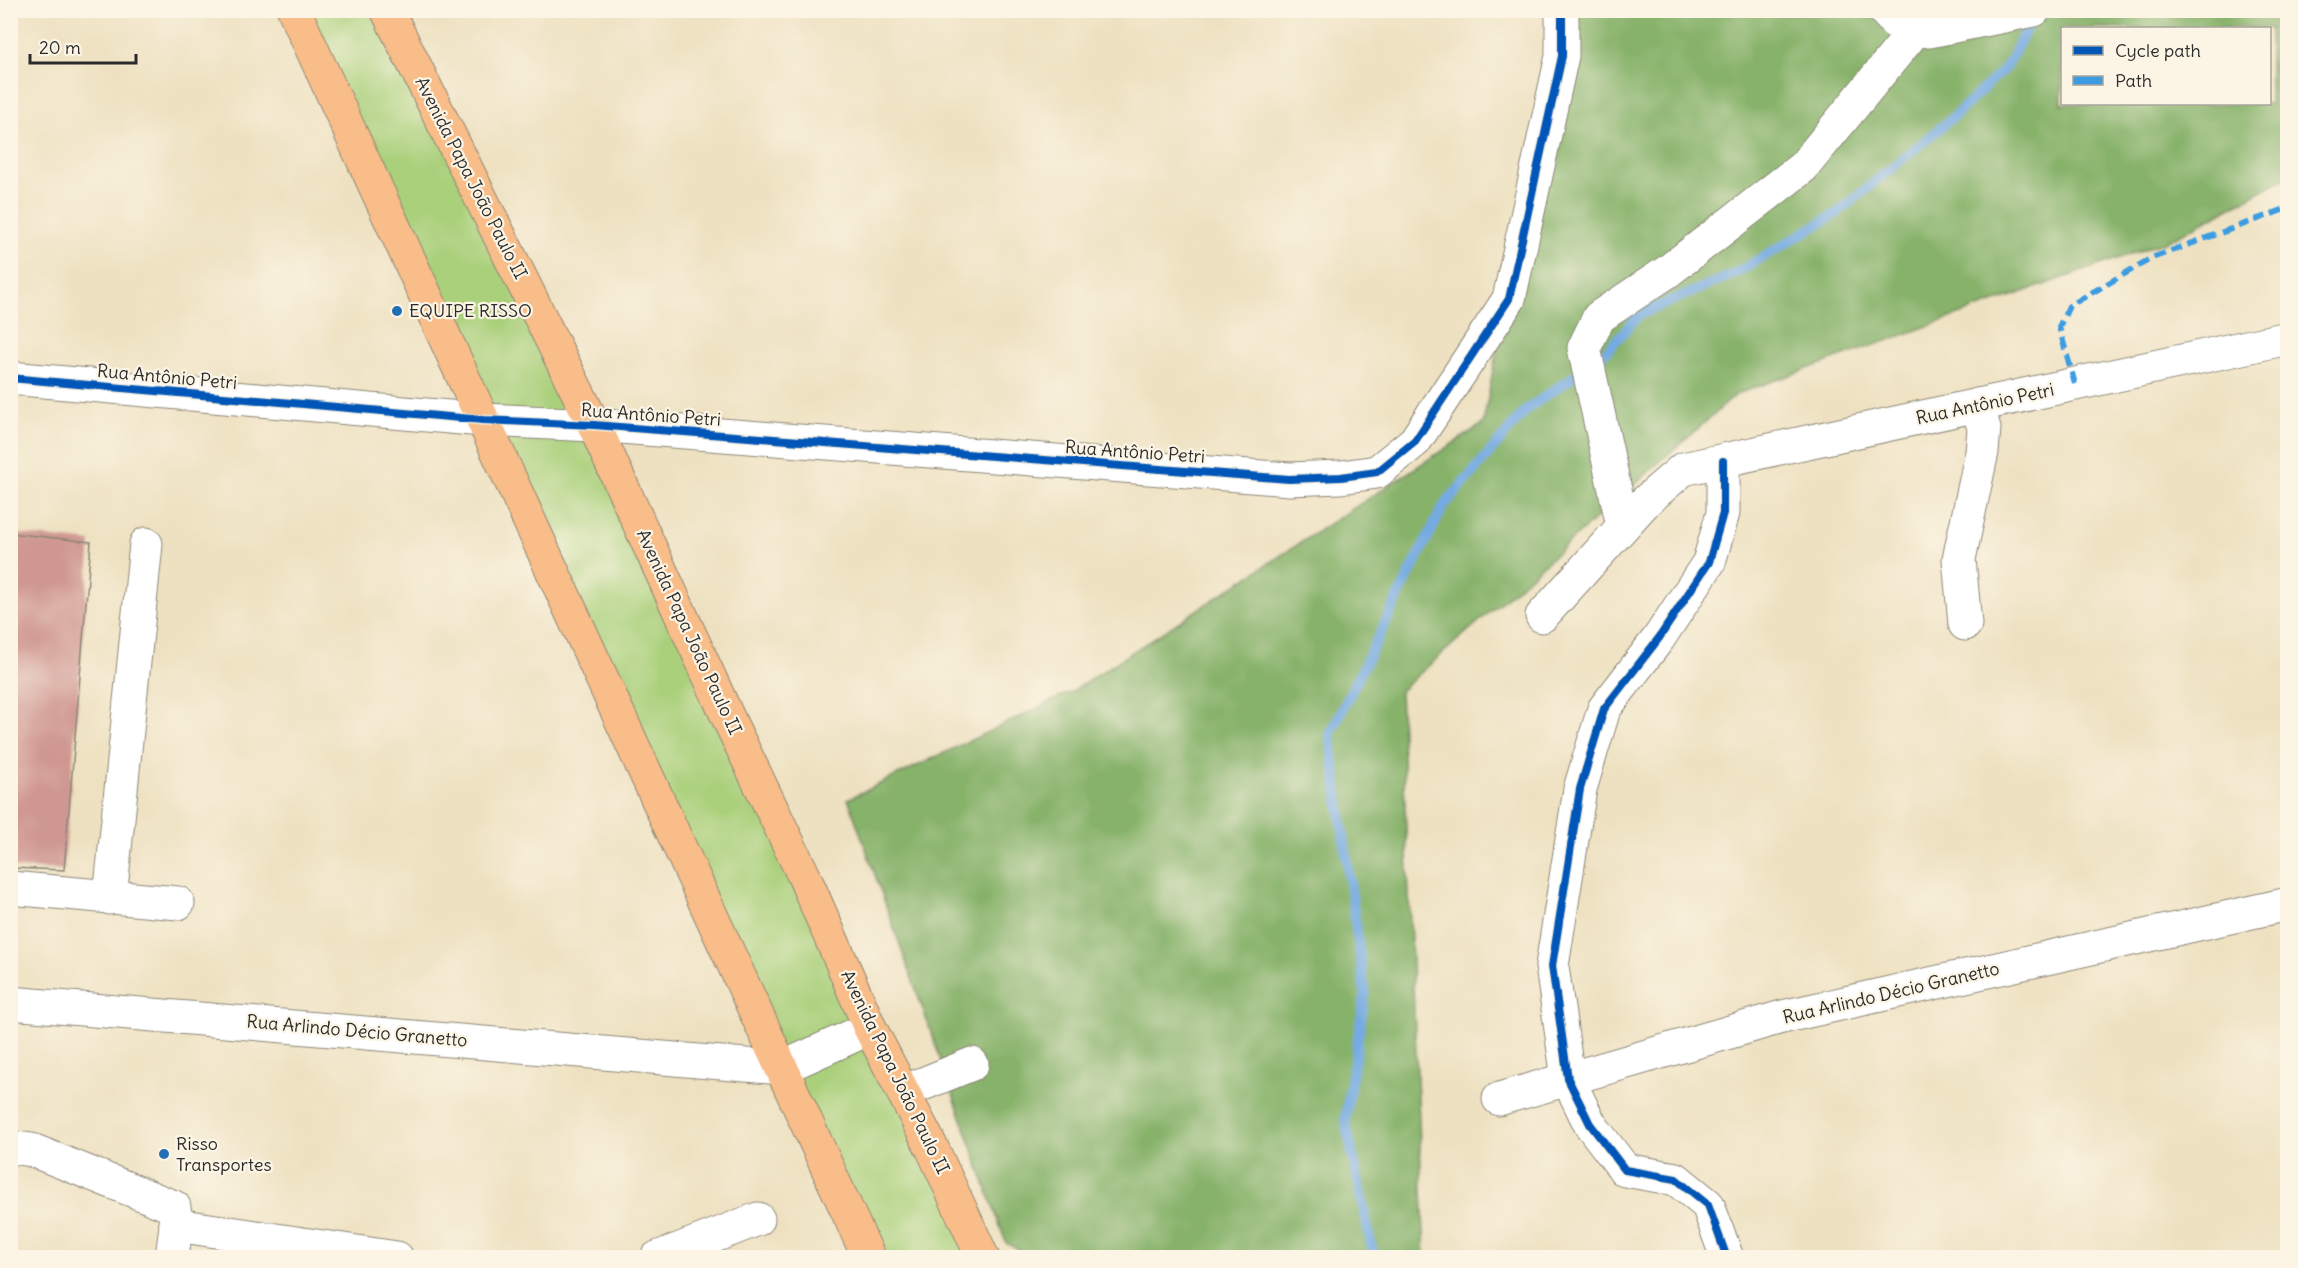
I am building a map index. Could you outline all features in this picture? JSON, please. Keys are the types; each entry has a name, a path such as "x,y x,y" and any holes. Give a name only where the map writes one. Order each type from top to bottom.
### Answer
{"main road":[{"path":"294,10 869,1257"},
{"name":"Avenida Papa João Paulo II","path":"387,10 594,425 730,722 804,876 870,1028 933,1149 983,1257"}],"street":[{"name":"Rua Antônio Petri","path":"10,378 483,420 594,425 1289,479 1341,477 1377,472 1415,441 1509,299 1562,56 1562,10"},
{"path":"1884,10 1894,22 1929,31 2022,13"},
{"path":"1542,616 1623,526 1584,348 1599,317 1667,272 1803,166 1917,28"},
{"name":"Rua Antônio Petri","path":"1623,526 1646,501 1683,469 2288,338"},
{"path":"1965,624 1959,559 1982,452 1984,428 1977,405"},
{"path":"1723,461 1723,513 1709,562 1659,638 1604,709 1580,789 1552,966 1568,1079 1590,1124 1625,1170 1676,1179 1708,1205 1726,1257"},
{"path":"110,898 146,544"},
{"path":"10,888 178,903"},
{"name":"Rua Arlindo Décio Granetto","path":"1499,1099 1782,1017 2288,904"},
{"name":"Rua Arlindo Décio Granetto","path":"10,1003 782,1068"},
{"path":"782,1068 870,1028"},
{"path":"903,1092 972,1064"},
{"path":"10,1147 32,1150 174,1206 176,1225 172,1257"},
{"path":"657,1257 758,1219"},
{"path":"176,1225 384,1257 397,1257"}],"green space":[{"path":"299,11 383,11 588,422 487,416"},
{"path":"1560,11 2287,11 2287,177 2170,240 1737,394 1400,691 1425,1257 1033,1258 1006,1243 848,799 1071,692 1483,424"},
{"path":"490,425 592,429 866,1026 784,1063"},
{"path":"868,1033 978,1257 874,1257 787,1071"}],"building":[{"path":"10,533 91,542 64,870 10,868"}],"waterway":[{"path":"1374,1258 1345,1119 1365,994 1330,734 1443,507 1527,409 1600,358 1639,315 1736,273 1837,213 1958,113 2007,66 2032,18"}],"marked path":[{"path":"2075,384 2059,327 2069,306 2152,258 2288,208"}],"cycle path":[{"path":"10,378 483,420 594,425 1289,479 1341,477 1377,472 1415,441 1509,299 1562,56 1562,10"},
{"path":"1723,461 1723,513 1709,562 1659,638 1604,709 1580,789 1552,966 1568,1079 1590,1124 1625,1170 1676,1179 1708,1205 1727,1258"}],"place":[{"name":"EQUIPE RISSO","path":"397,311"},
{"name":"Risso Transportes","path":"164,1154"}]}
